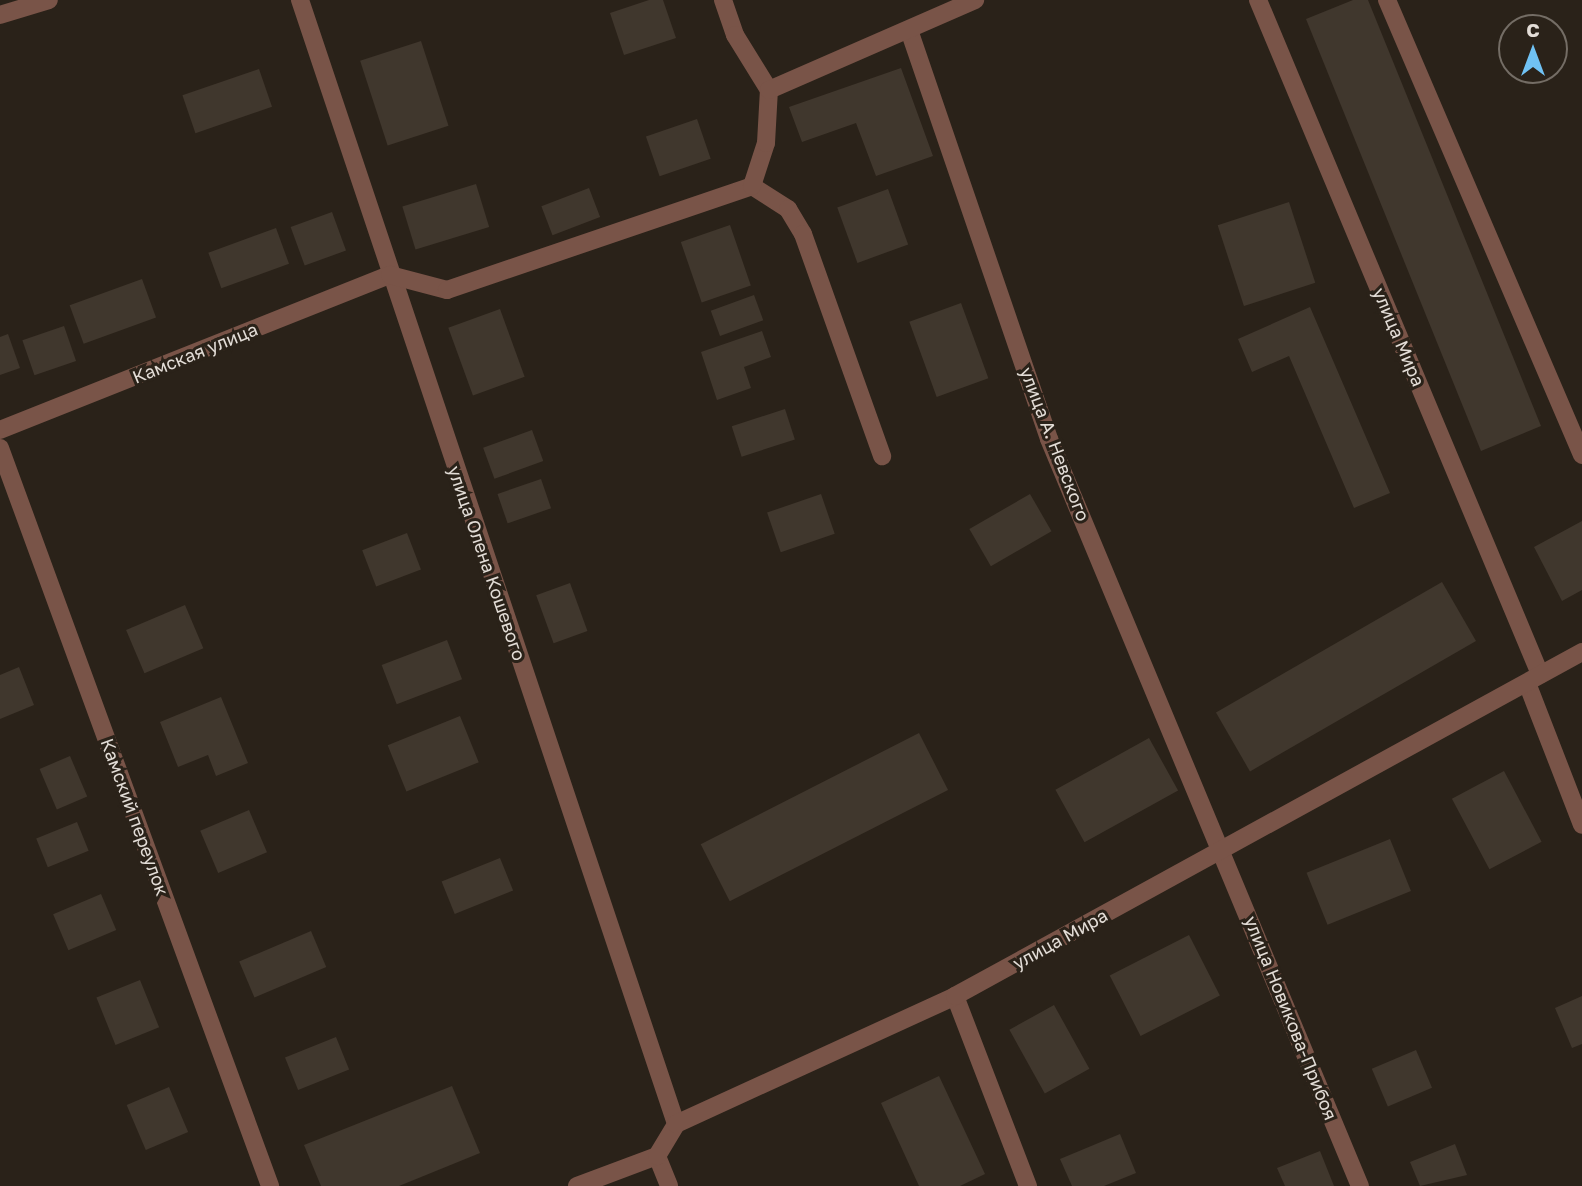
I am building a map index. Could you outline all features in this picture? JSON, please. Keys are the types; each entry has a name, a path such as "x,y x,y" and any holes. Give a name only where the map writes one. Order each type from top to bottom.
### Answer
{"street":[{"path":"0,15 49,0"},
{"name":"улица Олена Кошевого","path":"300,0 676,1124"},
{"path":"723,0 735,35 769,90 766,144 752,186"},
{"path":"769,90 975,0"},
{"name":"улица Мира","path":"1258,0 1533,678"},
{"path":"1387,0 1582,456"},
{"name":"улица А. Невского","path":"909,30 1049,439 1223,849"},
{"path":"390,275 447,290 752,186"},
{"path":"752,186 788,209 803,234 882,456"},
{"name":"Камская улица","path":"0,430 390,275"},
{"name":"Камский переулок","path":"0,448 270,1186"},
{"name":"улица Мира","path":"676,1124 955,996 1582,652"},
{"path":"1533,678 1582,825"},
{"name":"улица Новикова-Прибоя","path":"1223,849 1360,1186"},
{"path":"955,996 1028,1186"},
{"path":"577,1186 657,1157 676,1124"},
{"path":"657,1157 669,1186"}],"building":[{"path":"649,0 663,0 676,38 624,55 610,13"},
{"path":"1353,0 1368,0 1541,426 1481,451 1306,19"},
{"path":"421,41 449,126 388,145 360,61"},
{"path":"901,68 933,156 876,176 856,123 802,142 789,107"},
{"path":"259,69 272,107 195,133 182,95"},
{"path":"697,119 711,159 660,176 646,137"},
{"path":"476,184 489,227 416,250 402,207"},
{"path":"589,188 600,217 552,235 541,206"},
{"path":"888,189 908,244 857,263 837,207"},
{"path":"1289,202 1315,283 1244,306 1218,225"},
{"path":"332,212 346,251 305,266 291,227"},
{"path":"730,225 751,286 702,302 681,242"},
{"path":"276,228 289,264 221,288 208,253"},
{"path":"142,279 156,318 84,344 70,305"},
{"path":"754,295 763,320 720,336 711,311"},
{"path":"961,303 988,378 937,397 909,322"},
{"path":"1310,307 1390,493 1354,508 1289,356 1252,372 1238,339"},
{"path":"500,309 525,377 473,395 448,328"},
{"path":"64,326 76,361 34,375 22,340"},
{"path":"762,331 771,357 744,367 751,388 717,400 701,352"},
{"path":"8,334 20,368 0,375 0,337"},
{"path":"785,409 795,439 742,457 732,426"},
{"path":"532,430 543,461 494,479 483,448"},
{"path":"541,479 551,508 508,523 498,494"},
{"path":"821,494 835,534 781,552 767,513"},
{"path":"1030,494 1052,531 991,566 969,529"},
{"path":"1582,521 1582,590 1562,601 1534,547"},
{"path":"407,533 421,569 376,587 362,550"},
{"path":"1442,582 1476,641 1250,771 1216,713"},
{"path":"570,583 587,631 554,643 536,595"},
{"path":"185,605 203,648 144,673 126,630"},
{"path":"447,640 462,679 397,704 382,665"},
{"path":"19,667 34,705 0,719 0,675"},
{"path":"221,697 248,763 216,776 208,755 178,767 160,722"},
{"path":"460,716 479,762 406,792 388,745"},
{"path":"919,733 948,790 730,901 701,844"},
{"path":"1149,738 1178,790 1085,842 1055,790"},
{"path":"70,756 87,797 57,809 40,769"},
{"path":"1504,771 1542,842 1489,869 1452,799"},
{"path":"249,810 267,852 218,873 200,831"},
{"path":"77,822 89,851 48,867 36,838"},
{"path":"1390,839 1411,891 1328,925 1307,873"},
{"path":"500,858 513,890 455,914 442,882"},
{"path":"101,894 116,930 68,950 53,914"},
{"path":"311,931 326,967 254,997 239,961"},
{"path":"1189,935 1220,996 1141,1036 1110,975"},
{"path":"140,980 159,1027 116,1045 96,998"},
{"path":"1582,996 1582,1044 1572,1048 1555,1008"},
{"path":"1054,1005 1089,1069 1045,1094 1009,1030"},
{"path":"336,1037 349,1069 298,1090 285,1058"},
{"path":"1416,1050 1432,1088 1388,1106 1372,1069"},
{"path":"939,1076 985,1174 960,1186 919,1186 881,1103"},
{"path":"452,1086 480,1153 399,1186 321,1186 304,1145"},
{"path":"169,1087 188,1132 146,1150 127,1105"},
{"path":"1120,1134 1136,1173 1104,1186 1072,1186 1060,1159"},
{"path":"1455,1144 1467,1175 1420,1186 1410,1162"},
{"path":"1320,1151 1334,1186 1285,1186 1277,1168"}]}
